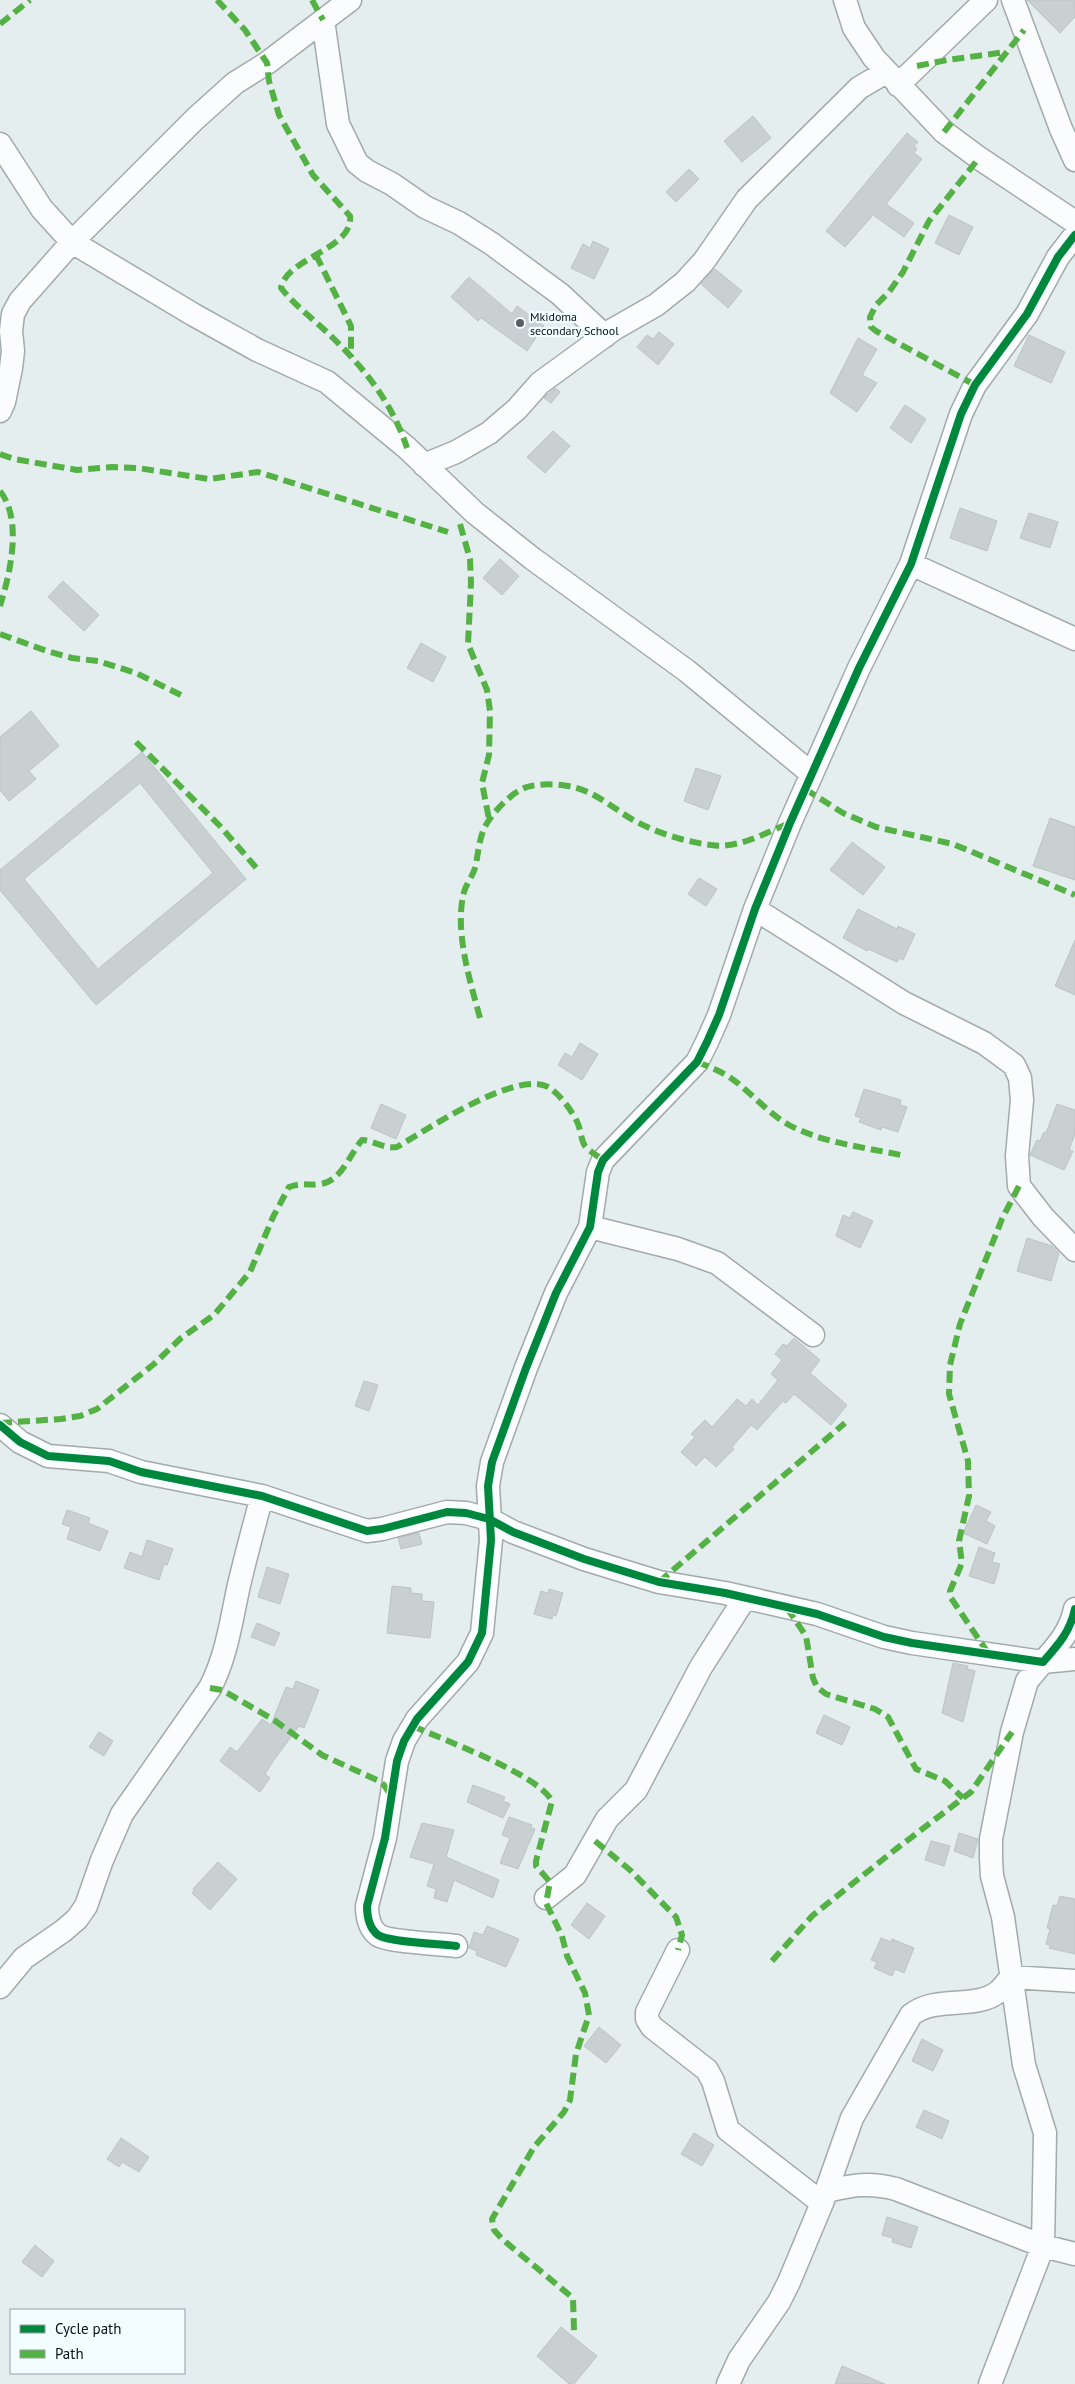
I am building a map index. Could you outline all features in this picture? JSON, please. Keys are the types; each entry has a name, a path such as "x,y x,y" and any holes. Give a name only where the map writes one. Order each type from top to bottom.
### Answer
{"street":[{"path":"0,411 4,402 11,368 13,314 20,302 72,242 148,165 235,83 267,63 350,0"},
{"path":"845,0 854,28 892,78 944,132 979,158 1075,222"},
{"path":"424,465 456,452 489,433 517,409 540,383 605,336 656,305 685,282 704,261 747,199 858,88 892,78 986,0"},
{"path":"1013,0 1075,160"},
{"path":"323,20 338,124 357,163 367,171 392,184 424,207 459,223 492,244 560,294 605,336"},
{"path":"0,144 42,209 72,242 194,315 258,350 327,382 407,448 475,513 533,559 687,671 812,774"},
{"path":"456,1946 384,1938 372,1929 367,1906 385,1838 397,1761 404,1741 417,1719 468,1662 482,1634 491,1540 488,1486 492,1462 526,1368 556,1293 590,1228 598,1172 603,1160 697,1062 719,1015 755,909 812,774 859,668 911,564 961,414 975,385 1027,314 1058,256 1075,235"},
{"path":"911,564 1075,639"},
{"path":"755,909 904,1003 984,1043 1014,1065 1020,1078 1022,1100 1017,1156 1019,1186 1044,1217 1075,1250"},
{"path":"590,1228 678,1249 717,1263 813,1335"},
{"path":"0,1425 20,1442 48,1456 108,1461 141,1472 262,1496 367,1531 382,1530 447,1512 466,1513 489,1519 513,1532 584,1559 659,1582 817,1614 884,1637 912,1643 1043,1662 1075,1659"},
{"path":"0,1987 24,1958 77,1919 86,1906 102,1860 122,1814 210,1688 220,1669 227,1645 239,1585 262,1496"},
{"path":"546,1898 575,1875 607,1819 636,1790 701,1667 745,1598"},
{"path":"990,2384 1043,2246 1045,2132 1024,2065 1003,1917 992,1876 991,1839 1012,1732 1027,1681 1064,1638 1074,1619"},
{"path":"678,1950 647,2012 647,2019 652,2027 707,2070 713,2081 728,2130 824,2197"},
{"path":"1011,1977 1075,1980"},
{"path":"728,2384 740,2360 786,2288 824,2197 852,2118 911,2015 920,2008 931,2005 991,1996 998,1992 1011,1977"},
{"path":"824,2197 855,2184 875,2184 896,2189 1043,2246 1075,2254"}],"building":[{"path":"1027,0 1075,0 1075,17 1060,33"},
{"path":"753,116 771,138 742,162 724,141"},
{"path":"907,133 918,142 914,146 917,149 914,153 922,159 886,204 914,223 904,237 873,215 845,247 826,231"},
{"path":"689,169 699,179 676,202 666,192"},
{"path":"949,215 973,227 959,255 935,243"},
{"path":"593,241 609,249 594,279 571,268 583,244 590,248"},
{"path":"715,269 742,291 728,308 701,284"},
{"path":"469,277 512,314 517,306 544,326 527,351 481,318 478,321 451,297"},
{"path":"659,332 674,344 658,365 637,347 647,335 653,339"},
{"path":"1029,335 1065,352 1051,383 1014,366"},
{"path":"858,338 877,349 862,375 877,383 857,412 830,393"},
{"path":"555,388 560,392 551,403 544,398"},
{"path":"905,405 926,419 911,443 890,428"},
{"path":"553,431 570,446 545,473 527,457"},
{"path":"960,508 997,521 987,551 950,538"},
{"path":"1029,513 1058,522 1050,548 1020,538"},
{"path":"500,559 519,576 502,595 483,578"},
{"path":"63,581 99,615 84,631 48,597"},
{"path":"421,643 446,657 433,682 407,668"},
{"path":"31,711 59,746 29,771 36,779 9,801 0,790 0,737"},
{"path":"142,752 246,879 96,1005 0,890 0,870","holes":["140,783 213,873 98,969 24,879"]},
{"path":"696,768 721,776 708,810 684,801"},
{"path":"1050,818 1075,827 1075,880 1033,866"},
{"path":"852,842 885,867 863,895 830,870"},
{"path":"699,878 717,889 706,906 688,894"},
{"path":"858,909 897,929 898,926 915,934 903,960 899,958 897,962 868,949 867,951 843,938"},
{"path":"1075,940 1075,995 1055,986"},
{"path":"580,1043 598,1054 582,1080 558,1065 565,1053 572,1057"},
{"path":"864,1089 901,1100 900,1105 907,1107 898,1132 882,1127 881,1130 859,1122 861,1118 855,1116"},
{"path":"381,1104 406,1115 396,1139 371,1128"},
{"path":"1057,1104 1075,1110 1075,1134 1069,1150 1073,1151 1064,1170 1030,1155 1037,1140 1040,1141 1044,1132 1046,1133"},
{"path":"853,1212 873,1221 860,1248 836,1236 843,1215 850,1218"},
{"path":"1027,1238 1052,1246 1059,1253 1051,1281 1017,1271"},
{"path":"794,1338 820,1360 810,1373 847,1405 831,1425 794,1394 786,1403 783,1401 757,1430 751,1425 732,1447 734,1449 716,1467 705,1457 696,1466 681,1452 695,1437 691,1434 705,1420 712,1427 737,1399 746,1406 752,1399 758,1405 778,1380 771,1374 782,1360 775,1354 783,1344 787,1346"},
{"path":"364,1381 378,1385 369,1411 355,1406"},
{"path":"976,1505 991,1512 986,1521 995,1526 987,1544 963,1533"},
{"path":"67,1510 90,1518 88,1523 108,1531 100,1551 67,1539 71,1527 62,1524"},
{"path":"419,1533 422,1544 401,1549 398,1538"},
{"path":"147,1540 173,1549 167,1565 164,1564 159,1580 124,1568 130,1552 142,1557"},
{"path":"979,1547 995,1553 992,1562 1000,1564 994,1584 969,1576"},
{"path":"267,1567 289,1574 280,1604 258,1597"},
{"path":"392,1586 411,1588 411,1593 422,1594 422,1601 434,1602 430,1638 387,1633"},
{"path":"549,1589 563,1593 556,1616 553,1615 552,1619 534,1614 541,1591 548,1593"},
{"path":"257,1623 280,1633 274,1646 251,1637"},
{"path":"953,1663 968,1666 967,1669 975,1671 963,1722 942,1713"},
{"path":"296,1681 319,1690 304,1728 299,1726 274,1760 265,1774 270,1778 260,1792 220,1761 230,1747 237,1752 262,1719 271,1725 286,1687 293,1689"},
{"path":"824,1715 850,1727 842,1745 816,1733"},
{"path":"99,1732 113,1741 104,1756 89,1747"},
{"path":"473,1785 505,1797 503,1801 510,1804 503,1818 467,1802"},
{"path":"509,1817 532,1825 531,1828 535,1829 518,1869 500,1863 510,1838 502,1835"},
{"path":"422,1823 454,1830 446,1857 499,1880 493,1898 454,1880 447,1902 434,1898 436,1889 427,1886 434,1864 410,1857"},
{"path":"959,1833 978,1839 973,1858 954,1851"},
{"path":"931,1841 950,1846 944,1866 925,1860"},
{"path":"218,1862 237,1879 210,1910 192,1893 193,1889"},
{"path":"1060,1896 1075,1899 1075,1954 1049,1948 1050,1945 1046,1944 1050,1929 1047,1928 1053,1905 1057,1906"},
{"path":"587,1903 605,1916 589,1939 571,1925"},
{"path":"487,1926 519,1939 506,1967 476,1955 477,1951 469,1948 474,1932 483,1935"},
{"path":"881,1938 891,1942 892,1939 914,1948 904,1973 895,1969 892,1976 874,1968 877,1962 871,1960"},
{"path":"599,2027 621,2045 606,2063 584,2046"},
{"path":"922,2039 943,2050 933,2071 912,2061"},
{"path":"924,2110 949,2121 942,2139 916,2127"},
{"path":"694,2133 714,2145 702,2166 681,2154"},
{"path":"121,2138 149,2157 139,2172 122,2162 119,2167 107,2159"},
{"path":"887,2217 918,2227 911,2248 892,2242 893,2238 882,2235"},
{"path":"35,2245 54,2261 42,2277 22,2262"},
{"path":"561,2327 597,2356 574,2384 569,2384 537,2356"},
{"path":"842,2366 885,2384 835,2384"}],"marked path":[{"path":"0,24 30,0"},
{"path":"217,0 245,30 267,63 269,81 279,115 313,175 350,216 348,227 342,237 294,269 286,278 281,288 357,363 386,403 407,448"},
{"path":"312,0 323,20"},
{"path":"944,132 1024,30"},
{"path":"917,66 1006,52"},
{"path":"975,385 876,331 871,327 870,317 876,305 889,292 903,272 929,221 979,158"},
{"path":"316,255 351,326 351,357"},
{"path":"0,454 14,459 77,470 112,467 138,468 209,479 258,472 448,532"},
{"path":"0,491 7,503 13,532 10,563 0,606"},
{"path":"460,524 470,559 471,583 468,644 487,690 490,711 489,755 482,783 489,819"},
{"path":"0,634 47,651 72,658 98,661 136,673 183,696"},
{"path":"136,742 220,826 260,872"},
{"path":"480,1018 464,955 461,907 464,892 475,868 480,839 486,825 501,805 521,789 550,784 581,789 635,821 662,833 701,844 731,845 790,823"},
{"path":"805,789 843,813 876,827 953,844 1075,895"},
{"path":"697,1062 731,1078 776,1117 802,1131 844,1144 901,1155"},
{"path":"0,1423 61,1419 80,1416 97,1409 154,1364 181,1338 214,1315 250,1272 273,1217 289,1187 320,1184 334,1178 362,1140 388,1147 397,1147 450,1116 495,1093 517,1086 536,1084 550,1088 570,1109 576,1119 585,1146 603,1160"},
{"path":"988,1653 951,1598 950,1591 962,1563 959,1541 969,1496 968,1461 949,1394 950,1365 960,1324 1002,1219 1019,1186"},
{"path":"659,1582 845,1423"},
{"path":"787,1608 806,1636 813,1678 817,1687 826,1694 875,1709 888,1717 916,1769 945,1781 963,1798"},
{"path":"210,1688 222,1690 274,1720 322,1755 379,1781 391,1796"},
{"path":"413,1726 510,1769 529,1780 552,1801 536,1866 550,1882 546,1903 562,1936 567,1956 585,1993 589,2015 576,2054 570,2100 564,2112 534,2147 492,2219 494,2230 502,2239 573,2298 574,2331"},
{"path":"772,1961 812,1916 971,1792 1012,1732"},
{"path":"595,1841 630,1870 676,1917 682,1935 678,1950"}],"cycle path":[{"path":"456,1946 403,1941 378,1935 372,1929 369,1922 367,1906 385,1838 397,1761 404,1741 417,1719 468,1662 482,1633 491,1540 488,1486 492,1462 526,1368 556,1293 590,1227 598,1172 603,1160 697,1062 707,1042 719,1015 755,909 790,823 859,668 911,564 961,414 975,385 1027,314 1058,257 1075,235"},
{"path":"0,1425 20,1442 48,1456 109,1461 141,1472 262,1496 367,1531 382,1529 447,1512 466,1513 489,1519 513,1532 584,1559 659,1582 725,1593 817,1614 884,1637 912,1643 1043,1662 1067,1631 1075,1609"}],"place":[{"name":"Mkidoma secondary School","path":"520,323"}]}
